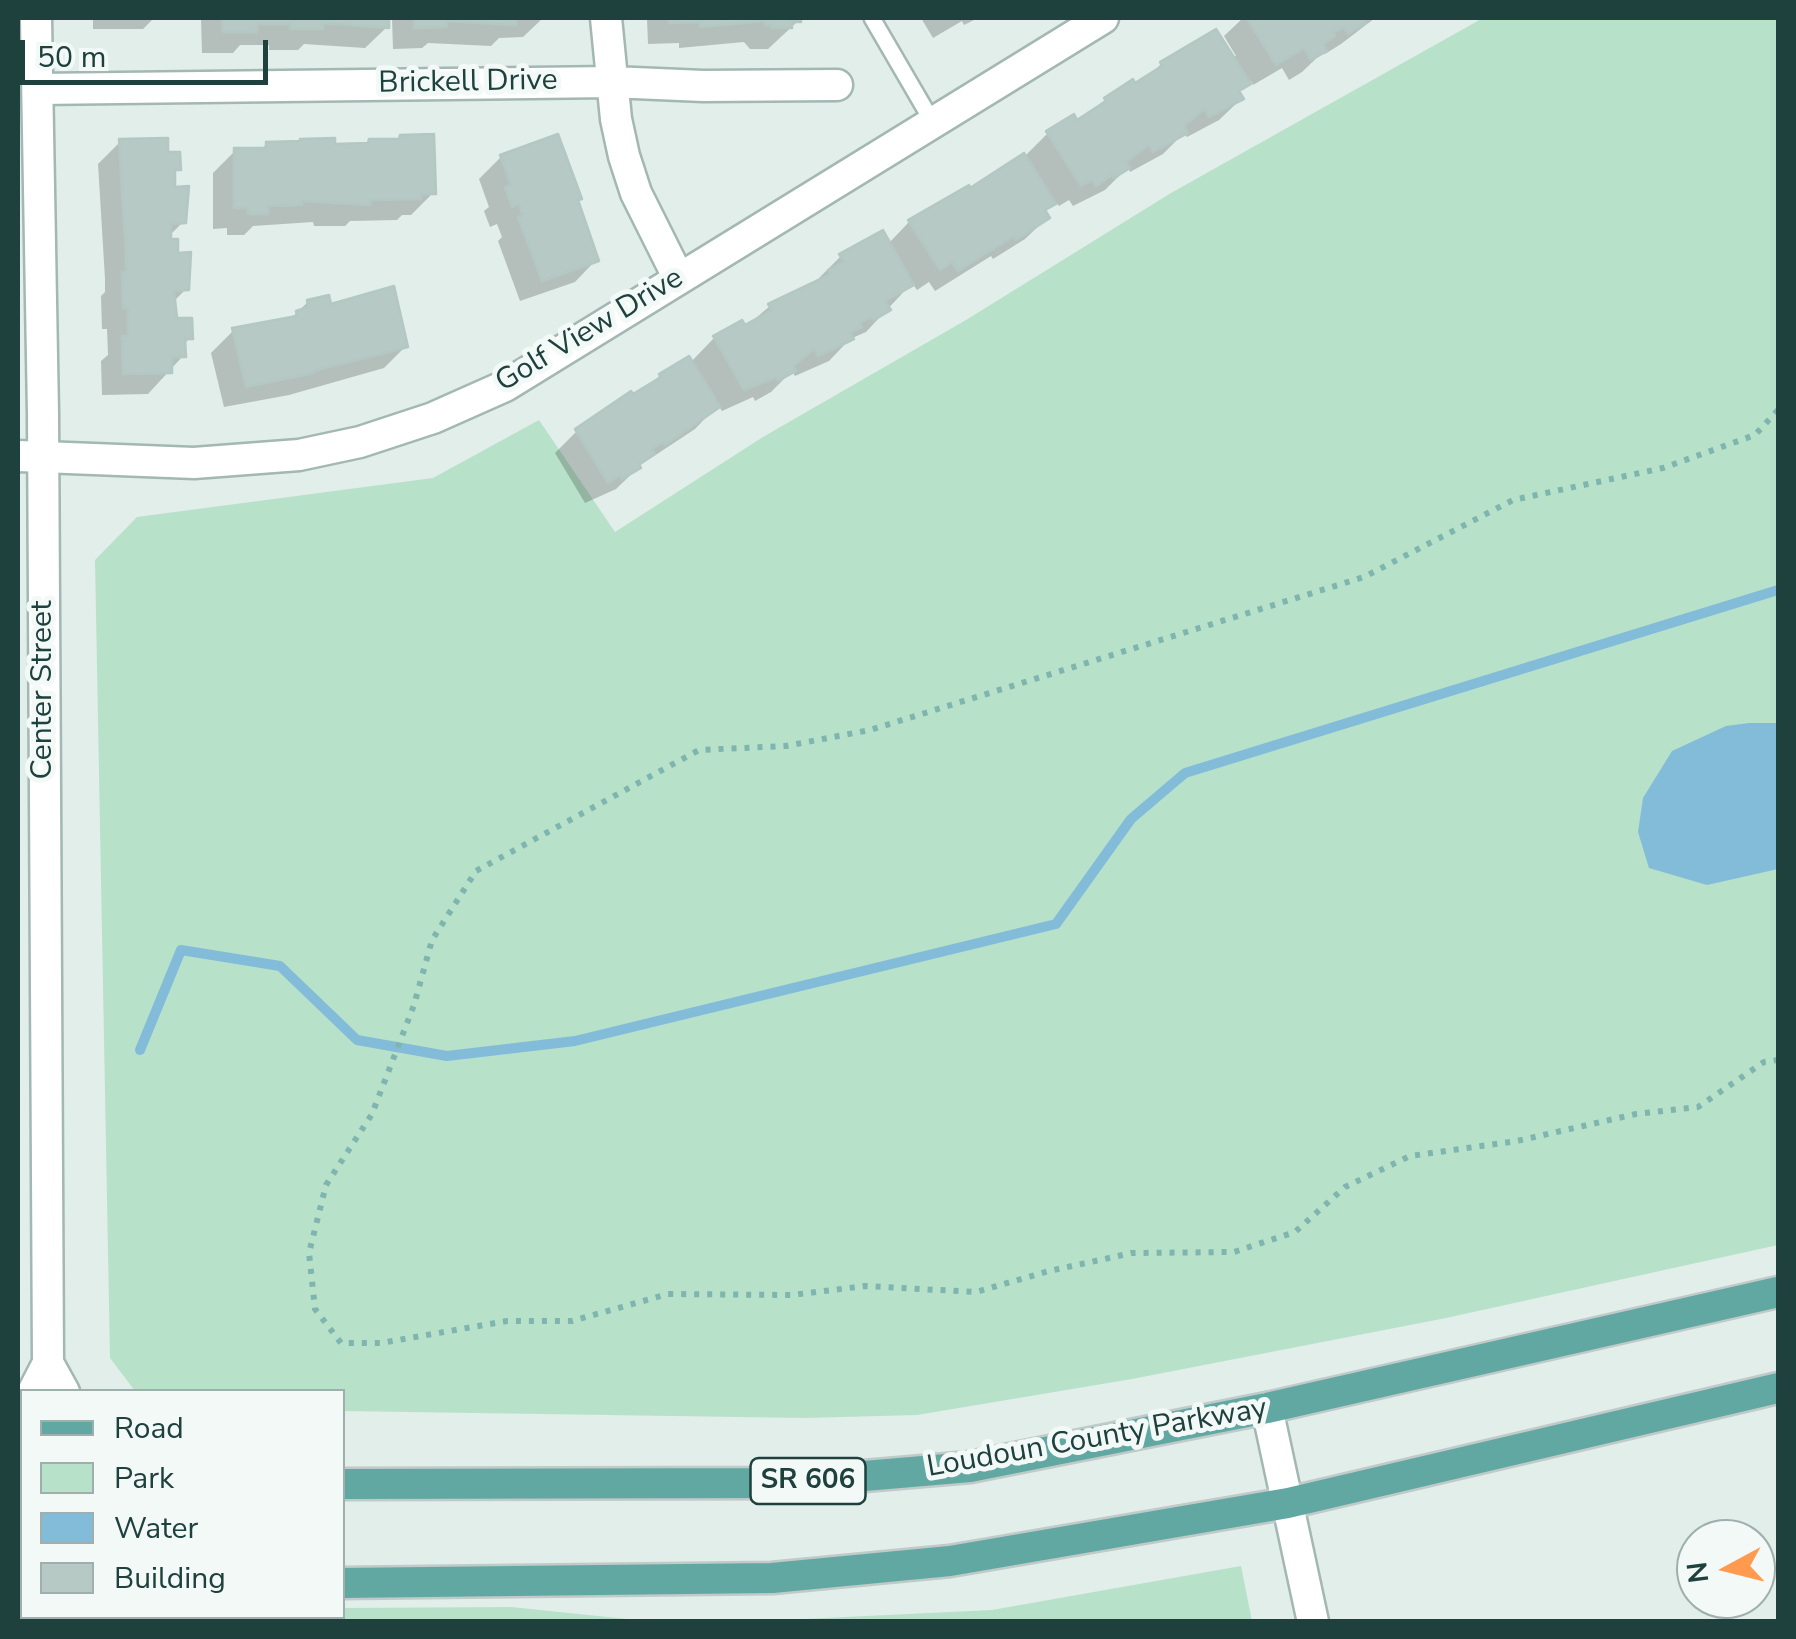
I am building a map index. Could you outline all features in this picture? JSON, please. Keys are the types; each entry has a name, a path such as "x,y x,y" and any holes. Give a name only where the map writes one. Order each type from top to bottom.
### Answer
{"main road":[{"name":"Loudoun County Parkway","path":"345,1484 782,1483 970,1467 1268,1408 1778,1292"},
{"path":"345,1583 772,1578 950,1561 1288,1504 1778,1388"}],"street":[{"name":"Center Street","path":"36,18 30,457 48,1363 62,1389"},
{"path":"606,18 624,156 636,193 678,276"},
{"name":"Golf View Drive","path":"30,457 194,463 299,456 360,442 433,418 505,386 678,276 1103,18"},
{"name":"Brickell Drive","path":"38,89 612,82 838,85"},
{"name":"Center Street","path":"34,1389 48,1363"},
{"path":"1268,1408 1313,1622"}],"lane":[{"path":"872,18 932,121"}],"path":[{"path":"1778,410 1754,435 1662,468 1513,500 1364,577 870,730 786,746 699,750 476,871 432,940 414,1006 372,1114 326,1185 309,1253 314,1310 341,1342 381,1344 507,1321 572,1321 668,1294 792,1295 865,1286 976,1292 1132,1253 1234,1252 1295,1232 1345,1187 1410,1156 1517,1141 1636,1114 1698,1107 1764,1062 1778,1060"}],"green space":[{"path":"1483,18 1778,18 1778,1245 1446,1318 1132,1379 917,1415 805,1418 345,1411 345,1389 133,1389 110,1358 95,560 137,517 433,478 539,420 615,532 763,437 966,320 1171,193"},
{"path":"1241,1566 1252,1621 762,1621 992,1610"},
{"path":"511,1607 646,1621 104,1621 345,1619 345,1608"}],"water":[{"path":"1778,723 1778,869 1707,885 1649,868 1638,832 1643,798 1672,751 1726,726"}],"building":[{"path":"222,18 389,18 389,28 323,23 323,29 290,29 290,24 257,24 257,32 223,32"},
{"path":"414,18 516,18 516,25 447,21 447,27 414,28"},
{"path":"669,18 801,18 801,22 792,22 792,28 771,28 765,21 700,27 700,22 669,23"},
{"path":"1247,18 1366,18 1366,23 1348,34 1344,27 1333,33 1335,36 1323,44 1327,51 1311,60 1304,48 1276,65"},
{"path":"1216,29 1251,84 1239,91 1244,99 1209,117 1204,109 1184,126 1188,133 1153,152 1149,145 1126,162 1130,168 1114,178 1112,175 1096,186 1092,180 1081,186 1046,131 1074,114 1077,120 1133,79 1135,83 1162,66 1160,62"},
{"path":"434,134 436,194 421,194 421,199 370,200 370,205 302,201 302,205 268,206 268,214 248,214 248,208 234,208 234,148 266,148 266,142 300,139 335,138 335,144 368,143 369,139"},
{"path":"558,134 599,261 542,281 518,217 523,216 519,204 512,207 505,187 511,185 500,155"},
{"path":"168,138 168,152 180,152 181,170 175,170 175,187 189,186 186,223 171,224 171,239 178,239 178,253 191,252 189,290 174,291 177,318 192,318 193,339 185,339 186,357 172,357 172,373 123,374 122,336 128,336 128,308 123,308 122,272 126,272 126,256 119,139"},
{"path":"1024,153 1056,204 1045,210 1050,218 958,271 952,262 940,270 908,220 969,185 970,188"},
{"path":"883,230 914,285 885,301 891,310 859,323 862,327 850,333 854,339 818,356 814,349 793,366 796,371 778,381 776,377 744,390 713,336 742,320 745,325 772,310 768,304 831,274 828,270 844,262 839,254"},
{"path":"394,286 408,347 246,387 232,328 297,316 296,311 308,307 307,300 329,295 331,304"},
{"path":"689,356 720,407 665,445 663,442 652,449 655,454 639,464 641,468 608,483 575,429"}],"waterway":[{"path":"140,1050 181,950 280,966 357,1040 447,1056 575,1041 1056,924 1131,819 1185,773 1778,590"}]}
